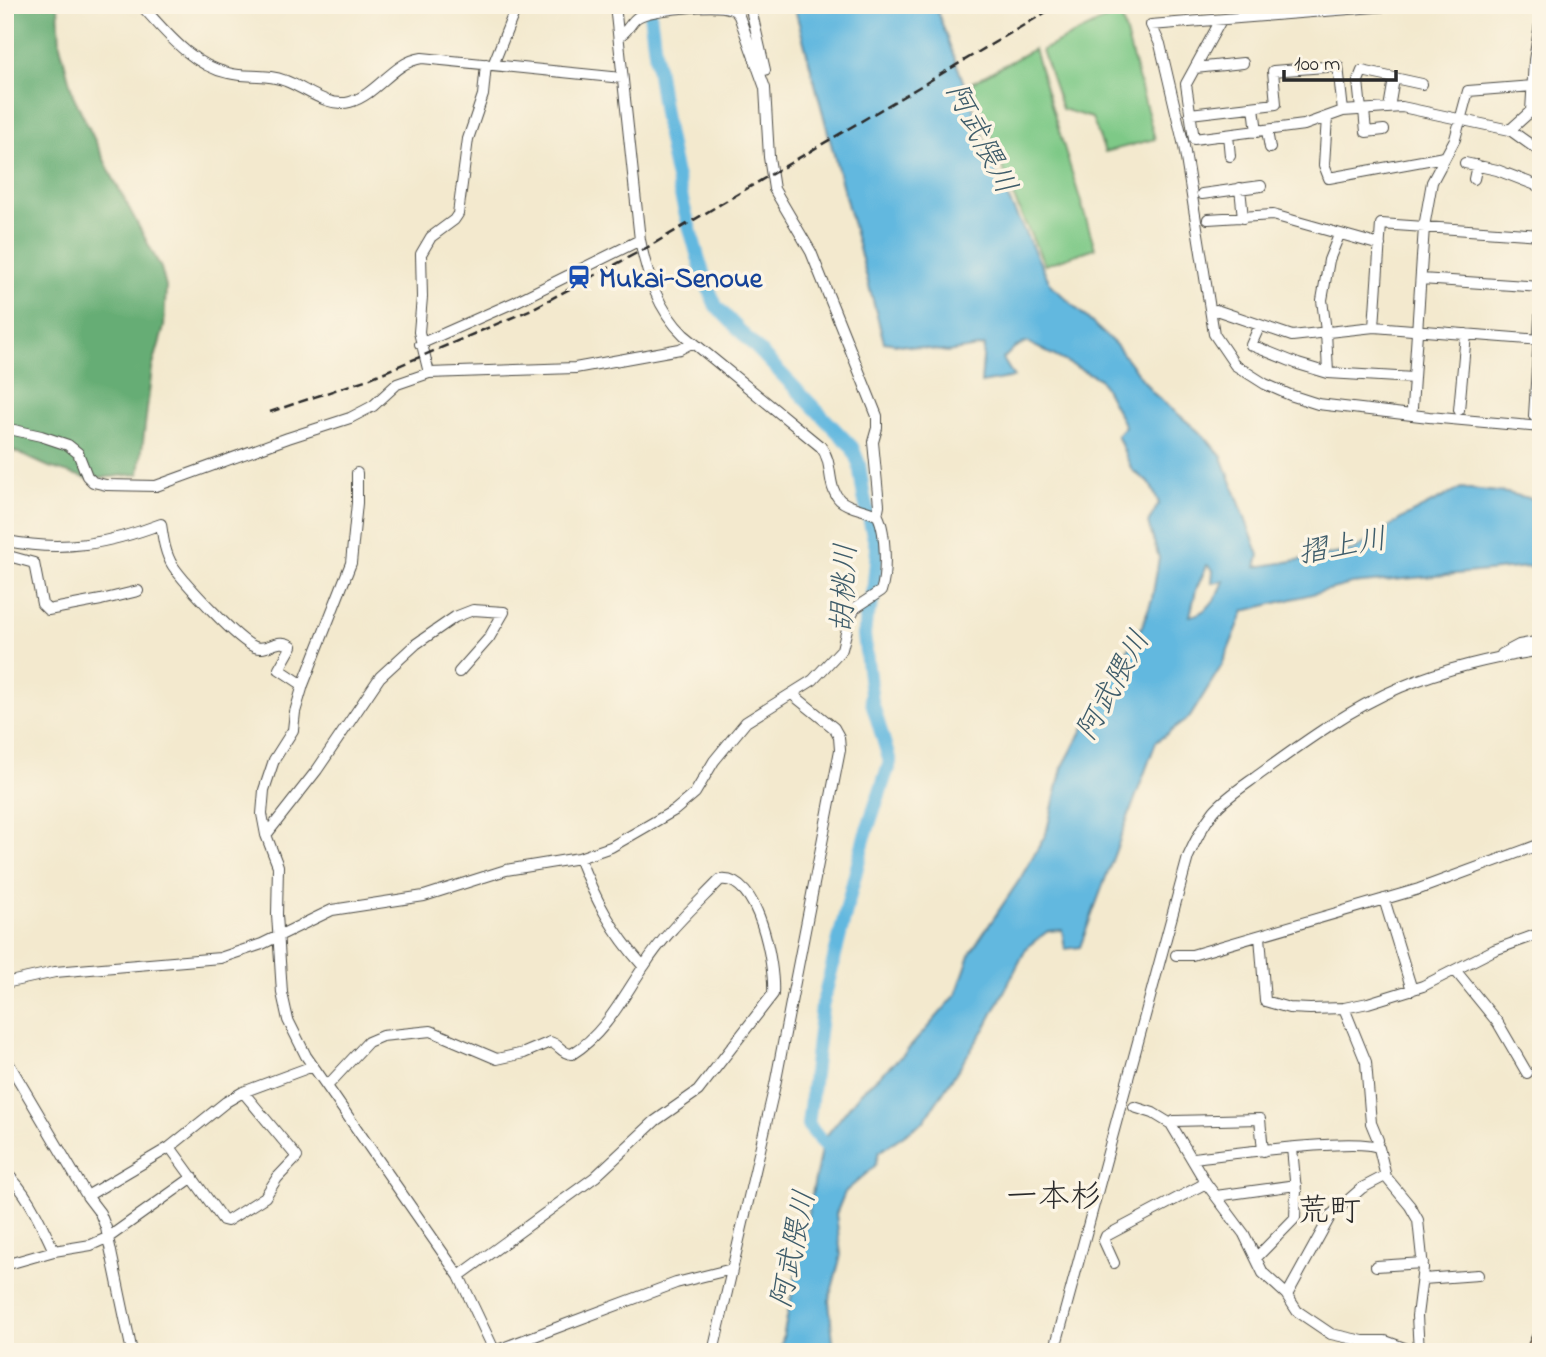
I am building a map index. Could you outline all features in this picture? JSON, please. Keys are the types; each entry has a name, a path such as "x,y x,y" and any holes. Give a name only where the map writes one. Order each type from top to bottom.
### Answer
{"highway":[{"path":"1533,1352 1541,1334"}],"street":[{"path":"141,5 176,43 218,70 230,74 275,77 333,102 354,101 405,64 418,58 622,78"},
{"path":"429,373 419,332 422,297 421,254 431,237 458,214 468,139 490,65 517,5"},
{"path":"5,984 55,972 211,960 278,937 307,920 332,910 424,896 506,870 579,858 621,842 686,802 700,787 715,761 746,722 813,680 842,649 855,608 881,591 884,580 882,528 865,510 844,504 835,495 829,459 821,447 693,342 665,313 649,274 640,240 615,5"},
{"path":"750,5 765,74 769,157 774,189 811,252 877,416 873,442 878,505 865,510"},
{"path":"1241,5 1244,18"},
{"path":"1400,5 1307,9 1244,18 1152,25 1160,44 1184,146 1214,334 1224,352 1249,376 1290,395 1318,404 1541,427"},
{"path":"619,36 642,16 706,6 731,8 741,20 765,88"},
{"path":"1510,130 1531,111 1541,18"},
{"path":"1221,20 1186,84 1194,139 1304,125 1343,111 1402,107 1510,130 1541,152"},
{"path":"1195,68 1243,64"},
{"path":"1190,114 1276,104 1273,71 1338,66 1343,111"},
{"path":"1384,130 1366,132 1358,81 1362,71 1422,84"},
{"path":"1389,108 1394,79"},
{"path":"1412,408 1424,227 1432,182 1455,139 1468,92 1533,86"},
{"path":"1254,107 1270,148"},
{"path":"1327,117 1324,165 1329,178 1444,157"},
{"path":"1228,135 1230,156"},
{"path":"1465,163 1497,170 1541,187"},
{"path":"1474,179 1477,165"},
{"path":"1513,190 1518,178"},
{"path":"1202,194 1261,186"},
{"path":"1240,188 1243,218"},
{"path":"1208,219 1273,215 1380,245"},
{"path":"1374,327 1381,224 1541,235"},
{"path":"1328,373 1322,300 1329,260 1339,235"},
{"path":"420,344 515,302 640,240"},
{"path":"1420,279 1541,287"},
{"path":"1534,416 1538,395 1541,302"},
{"path":"1216,310 1292,336 1374,327 1540,340"},
{"path":"1260,325 1251,345 1298,365 1328,373 1414,378"},
{"path":"1459,411 1466,334"},
{"path":"5,428 68,445 78,453 87,476 93,482 106,485 156,486 350,418 373,406 397,384 429,373 575,368 680,349 693,342"},
{"path":"357,473 357,514 351,563 303,685 293,730 274,760 264,790 262,814 266,835 278,866 281,983 285,1009 298,1043 459,1276 494,1351 676,1283 732,1269"},
{"path":"7,541 27,546 71,546 109,541 161,524 169,559 191,586 239,636 254,646 263,648 276,642 286,642 292,646 279,668 303,685"},
{"path":"5,555 34,563 43,604 48,610 138,591"},
{"path":"266,835 317,770 380,677 389,668 415,644 455,617 473,610 504,612 489,638 459,672"},
{"path":"1494,658 1519,645 1541,641"},
{"path":"1055,1352 1188,857 1207,821 1226,799 1298,746 1339,720 1399,688 1494,658 1541,650"},
{"path":"713,1352 775,1085 840,750 835,728 792,694"},
{"path":"1176,956 1192,955 1260,936 1419,889 1539,849"},
{"path":"579,858 605,916 643,966"},
{"path":"328,1085 371,1039 397,1034 438,1032 497,1059 524,1053 550,1042 572,1054 603,1027 643,966 671,931 720,880 727,879 743,888 752,903 770,954 773,994 698,1091 655,1121 595,1177 459,1276"},
{"path":"1384,899 1412,989"},
{"path":"1260,936 1265,1001 1297,1009 1344,1008 1387,998 1455,970 1493,950 1541,933"},
{"path":"1455,970 1498,1023 1527,1073"},
{"path":"1344,1008 1366,1062 1371,1123 1378,1140 1376,1146"},
{"path":"5,1057 87,1196 100,1213 108,1237 132,1352"},
{"path":"87,1196 170,1147 215,1109 243,1092 313,1066"},
{"path":"170,1147 223,1220 265,1197 277,1178 297,1157 243,1092"},
{"path":"1134,1107 1153,1113 1171,1124 1206,1183 1244,1234 1264,1273 1287,1295 1297,1311 1331,1334 1363,1341 1385,1341 1417,1352 1417,1316 1423,1263 1415,1214 1385,1176 1379,1148 1372,1143 1348,1144 1193,1158"},
{"path":"1171,1124 1174,1121 1260,1119 1263,1151"},
{"path":"1255,1258 1295,1218 1296,1185 1292,1148"},
{"path":"5,1172 14,1180 32,1209 54,1251"},
{"path":"1287,1295 1331,1215 1362,1188 1385,1176"},
{"path":"5,1265 54,1251 91,1245 108,1237 192,1177"},
{"path":"1114,1263 1104,1241 1106,1236 1206,1183"},
{"path":"1216,1196 1296,1185"},
{"path":"1376,1266 1423,1263"},
{"path":"1423,1279 1478,1275"}],"green space":[{"path":"5,5 58,5 60,45 73,95 161,268 166,286 164,327 152,369 139,474 89,479 49,467 5,447"},
{"path":"1120,12 1155,139 1105,152 1092,118 1062,109 1042,50"},
{"path":"1034,49 1095,248 1045,265 1019,210 971,83"}],"water":[{"name":"阿武隈川","path":"794,5 935,5 1000,182 1051,285 1116,345 1153,393 1204,436 1222,457 1259,555 1256,567 1353,551 1404,517 1461,488 1507,493 1541,501 1541,568 1352,584 1244,611 1222,665 1190,717 1156,742 1080,947 1065,949 1062,930 1048,931 1027,947 986,1027 924,1121 879,1152 875,1166 845,1192 836,1214 841,1255 829,1300 834,1352 780,1352 823,1140 861,1092 905,1053 956,995 971,952 1020,879 1046,834 1062,768 1142,626 1152,599 1159,558 1148,523 1159,503 1150,484 1132,470 1117,435 1125,426 1100,379 1027,342 1014,348 1003,359 1014,377 981,383 984,346 947,352 884,342","holes":["1207,565 1213,570 1212,583 1224,581 1219,593 1202,612 1190,616 1196,590"]}],"waterway":[{"name":"胡桃川","path":"649,5 661,94 677,181 712,298 716,306 852,447 859,464 877,551 872,604 866,617 864,635 872,702 890,762 864,839 822,1007 808,1125 833,1155"}],"railway":[{"path":"270,412 368,379 532,309 648,247 1058,5"}],"place":[{"name":"Mukai-Senoue","path":"579,277"}],"district":[{"name":"一本杉","path":"1054,1195"},
{"name":"荒町","path":"1329,1209"}],"water label":[{"name":"摺上川","path":"1342,545"}]}
